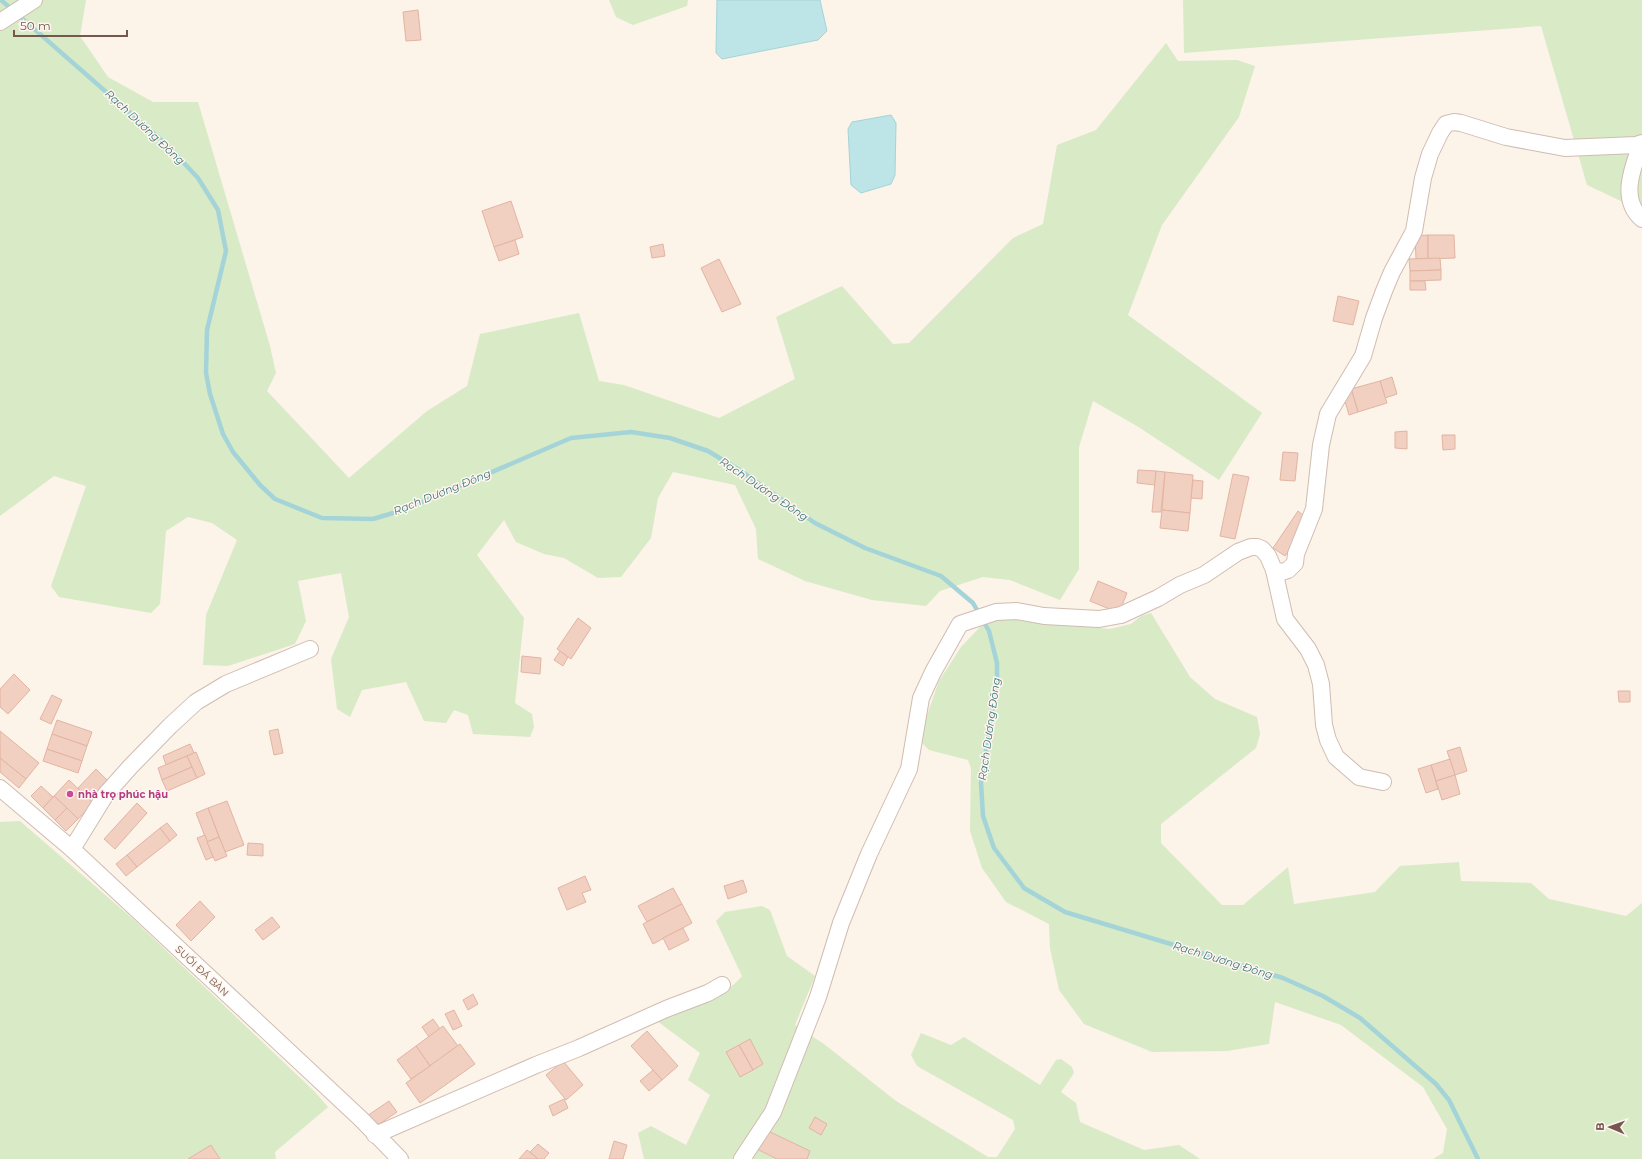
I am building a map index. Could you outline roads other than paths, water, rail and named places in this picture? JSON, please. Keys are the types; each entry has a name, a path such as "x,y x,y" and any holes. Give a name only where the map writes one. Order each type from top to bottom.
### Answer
{"street":[{"path":"0,22 30,3"},
{"path":"1274,570 1282,572 1288,570 1295,563 1296,554 1314,509 1321,445 1328,414 1363,356 1374,318 1384,291 1414,231 1423,178 1430,154 1440,132 1446,124 1461,122 1506,137 1565,148 1636,145 1641,143"},
{"path":"1641,143 1629,182 1630,200 1637,214 1642,219"},
{"path":"742,1159 773,1112 818,997 844,916 869,854 909,769 921,698 933,672 960,624 996,612 1017,611 1044,616 1099,619 1121,614 1158,598 1180,584 1216,568 1238,552 1251,547 1257,547 1262,549 1268,556 1274,570 1285,619 1308,649 1316,665 1321,684 1324,725 1328,740 1336,757 1359,777 1383,782"},
{"path":"72,849 106,794 140,756 196,702 226,684 310,649"},
{"name":"SUỐI ĐÁ BÀN","path":"0,788 72,849 356,1114 400,1159"},
{"path":"375,1135 722,985"}],"water":[{"path":"717,0 820,0 827,31 818,40 722,59 716,53"},
{"path":"891,115 896,123 895,175 891,184 861,193 851,185 848,129 852,122"}],"waterway":[{"name":"Rạch Dương Đông","path":"1,0 168,146 198,178 218,210 226,251 207,330 206,373 210,394 223,434 233,452 260,485 275,499 322,518 373,519 406,509 571,438 631,432 670,438 708,451 741,471 815,523 865,548 941,576 973,603 989,631 997,663 997,679 981,783 983,816 994,848 1024,888 1065,912 1283,978 1323,996 1360,1018 1436,1084 1449,1100 1478,1159"}],"place":[{"name":"nhà trọ phúc hậu","path":"70,794"}]}
